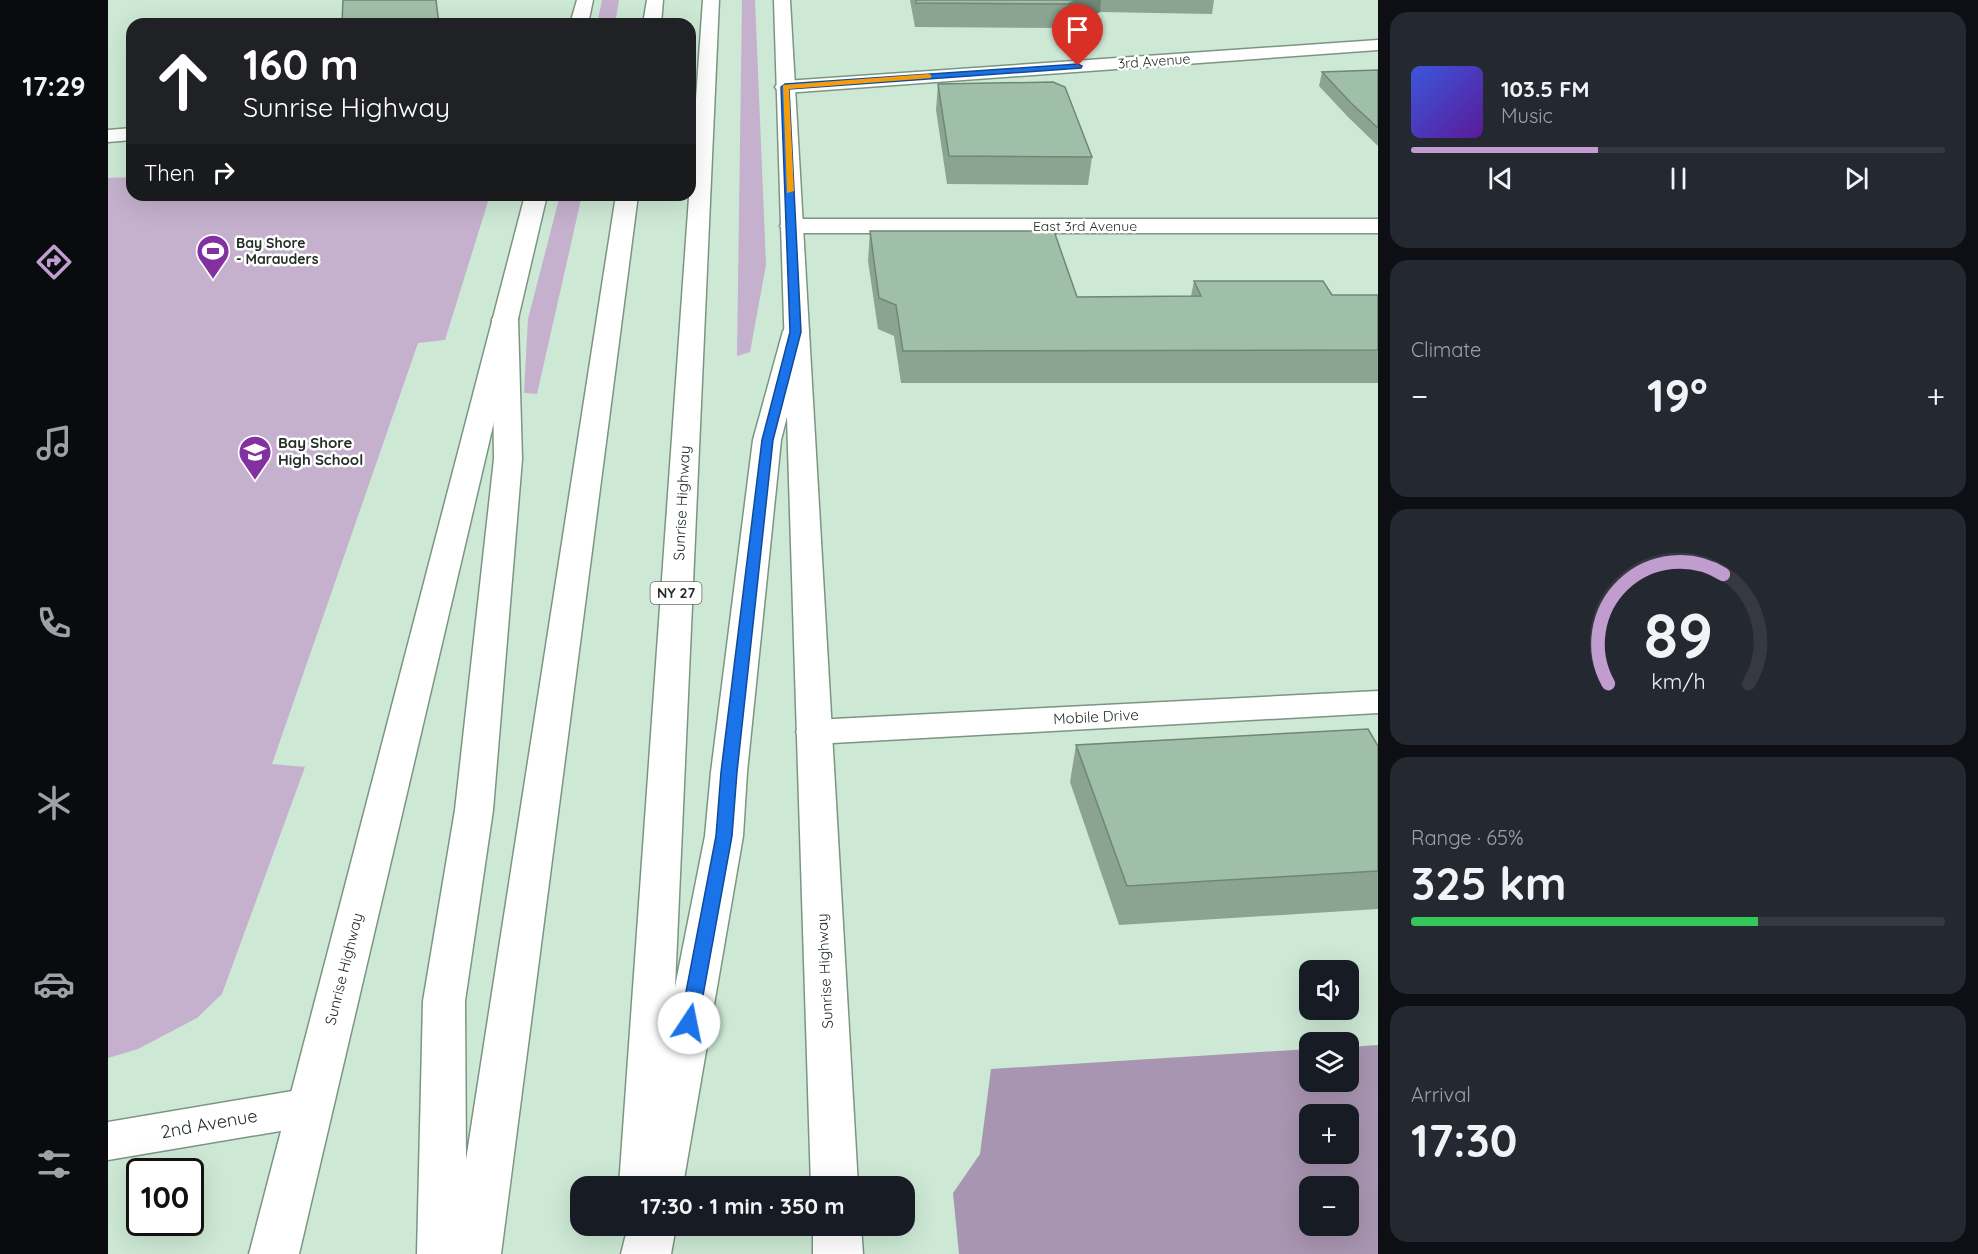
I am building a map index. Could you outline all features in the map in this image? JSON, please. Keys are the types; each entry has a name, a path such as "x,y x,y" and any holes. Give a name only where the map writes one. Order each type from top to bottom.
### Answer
{"main road":[{"path":"580,18 585,0"},
{"path":"653,18 655,0"},
{"name":"Sunrise Highway","path":"643,1176 711,0"},
{"name":"Sunrise Highway","path":"782,0 835,1176"},
{"name":"3rd Avenue","path":"785,87 1378,45"},
{"path":"108,136 126,134"},
{"name":"Sunrise Highway","path":"274,1254 534,201"},
{"path":"476,1254 626,201"},
{"name":"East 3rd Avenue","path":"791,226 1378,226"},
{"path":"442,1254 444,1000 474,810 508,459 505,319"},
{"path":"661,1176 724,836 729,772 768,440 796,332"},
{"name":"Mobile Drive","path":"814,732 1378,702"},
{"name":"2nd Avenue","path":"108,1141 310,1107"},
{"path":"638,1254 639,1236"},
{"path":"646,1254 650,1236"},
{"path":"837,1236 838,1254"}],"shaded area":[{"path":"602,0 619,0 616,18 598,18"},
{"path":"742,0 755,0 766,265 750,352 737,356"},
{"name":"Bay Shore High School","path":"126,177 126,201 488,201 445,340 418,343 272,764 305,767 222,994 197,1018 138,1049 108,1058 108,178"},
{"path":"558,201 581,201 537,394 524,393 528,319"},
{"path":"1378,1045 1378,1254 959,1254 953,1193 980,1154 991,1069 1299,1050 1299,1092 1359,1092 1359,1046"}],"building":[{"path":"343,0 436,0 438,18 342,18"},
{"path":"916,0 1077,0 1068,4 916,3"},
{"path":"1378,70 1378,128 1322,72"},
{"path":"1053,82 1065,87 1092,157 949,156 938,84"},
{"path":"870,231 1054,231 1077,297 1201,296 1194,281 1323,281 1332,295 1378,295 1378,350 903,351 896,305 879,298"},
{"path":"1368,729 1378,746 1378,871 1127,886 1076,745"}],"slow traffic":[{"path":"790,191 785,87 928,77"}],"place":[{"name":"Bay Shore - Marauders","path":"213,280"},
{"name":"Bay Shore High School","path":"255,481"}],"route":[{"path":"689,1023 724,836 729,772 768,440 796,332 785,87 1078,66"}]}
